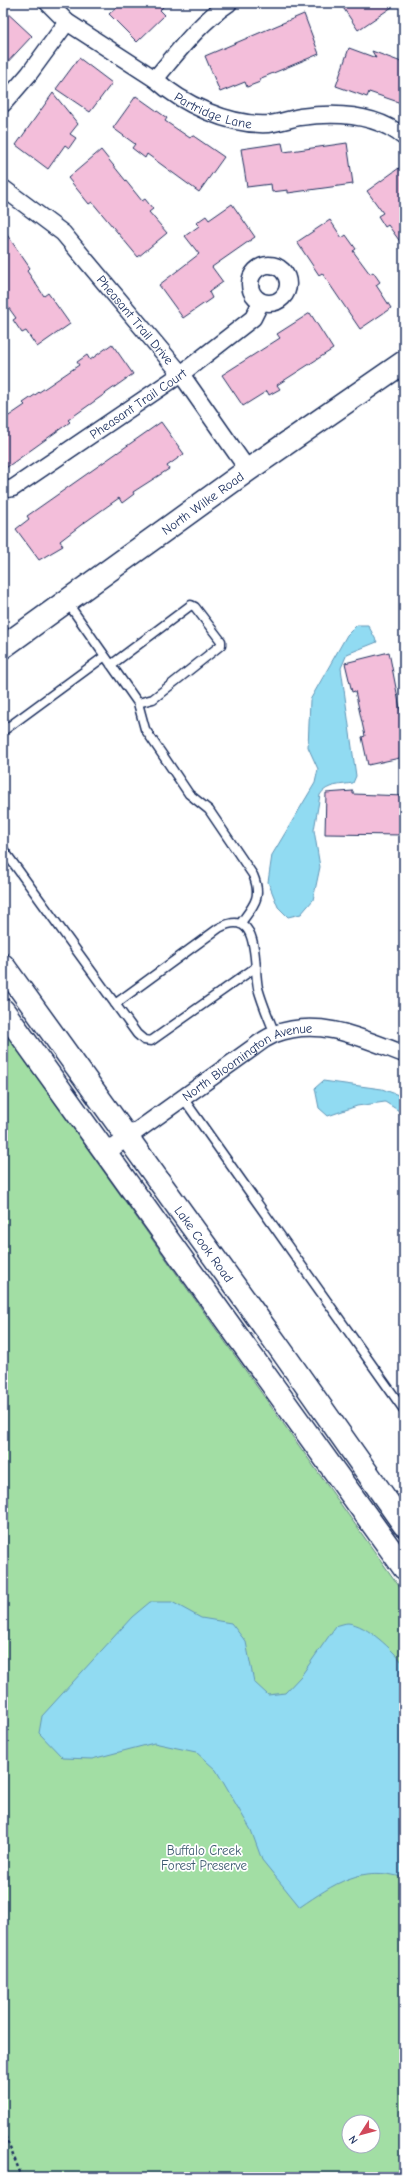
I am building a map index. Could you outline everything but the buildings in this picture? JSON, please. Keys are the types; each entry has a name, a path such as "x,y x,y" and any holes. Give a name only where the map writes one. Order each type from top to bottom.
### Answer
{"main road":[{"name":"North Wilke Road","path":"3,647 248,470 404,362"},
{"name":"Lake Cook Road","path":"3,965 403,1521"},
{"name":"Lake Cook Road","path":"3,1010 404,1568"}],"street":[{"name":"Partridge Lane","path":"48,3 68,22 154,79 167,91 200,108 232,120 268,124 300,117 346,114 375,120 404,137"},
{"path":"154,79 212,14 229,3"},
{"path":"3,104 29,74 68,22"},
{"name":"Pheasant Trail Drive","path":"3,188 63,233 181,374 248,470"},
{"name":"Pheasant Trail Court","path":"3,490 13,488 181,374 253,318 261,302"},
{"name":"North Bloomington Avenue","path":"106,1153 254,1046 275,1034 304,1027 324,1027 342,1031 404,1054"},
{"path":"381,1536 403,1521"}],"lane":[{"path":"66,602 138,703 145,729 189,794 209,810 253,875 258,885 257,900 240,924"},
{"path":"111,665 191,605 195,607 221,640 221,645 153,699 138,703"},
{"path":"3,731 105,656"},
{"path":"3,849 137,1034 144,1040 151,1041 256,966"},
{"path":"115,1004 219,928 231,922 240,924 252,936 256,950 258,988 275,1034"},
{"path":"183,1098 404,1410"}],"path":[{"path":"3,2131 22,2177"}],"green space":[{"name":"Buffalo Creek Forest Preserve","path":"3,1030 404,1593 404,2177 3,2177"}],"water":[{"path":"357,625 368,625 377,642 347,654 341,668 356,776 353,783 330,787 323,791 320,795 314,830 320,867 313,900 301,914 288,917 278,907 268,882 272,855 315,783 318,769 308,747 310,700 347,635"},
{"path":"323,1081 382,1089 404,1097 404,1114 385,1102 357,1106 328,1116 319,1108 315,1088"},
{"path":"150,1602 172,1602 201,1618 231,1623 246,1642 254,1682 268,1695 285,1693 301,1676 336,1626 342,1624 348,1623 364,1628 386,1645 399,1658 404,1664 404,1878 389,1874 375,1873 362,1875 337,1884 300,1907 262,1860 251,1830 216,1770 196,1752 154,1743 92,1759 63,1758 39,1733 42,1716 132,1617"}]}
